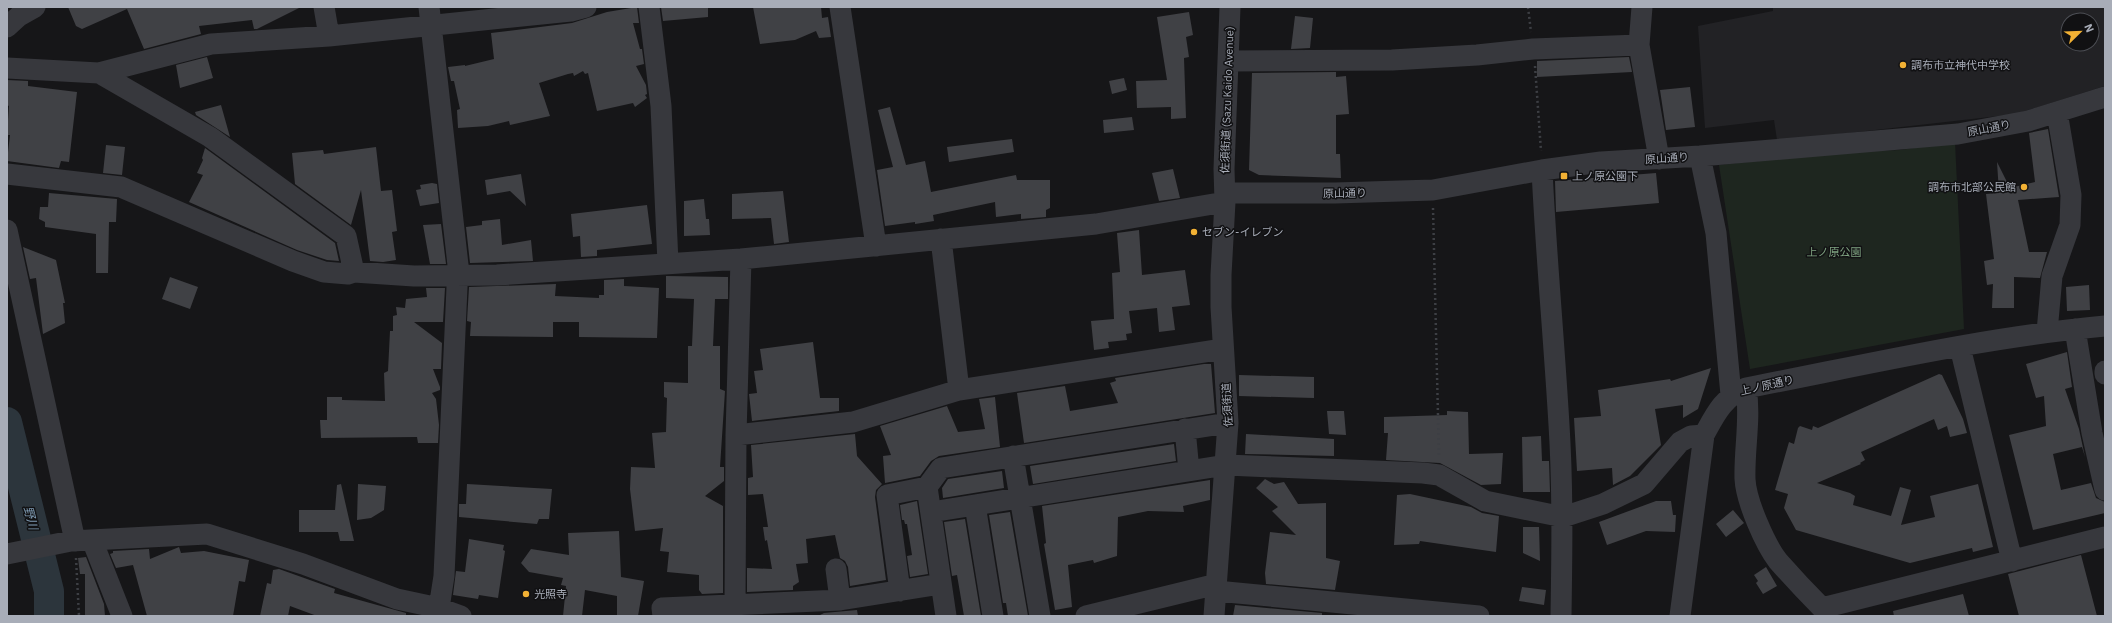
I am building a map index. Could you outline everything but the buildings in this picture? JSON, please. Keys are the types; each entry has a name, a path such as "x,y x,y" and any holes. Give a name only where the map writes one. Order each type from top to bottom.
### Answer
{"street":[{"path":"7,27 19,16 35,7"},
{"path":"324,7 329,36"},
{"path":"7,68 99,73 211,44 329,36 430,16 571,11 586,7"},
{"path":"650,7 661,106 668,263"},
{"path":"840,7 876,246"},
{"name":"佐須街道 (Sazu Kaido Avenue)","path":"1225,198 1224,169 1230,7"},
{"path":"1642,7 1639,46 1659,159"},
{"path":"430,16 458,265 444,576 439,608"},
{"path":"1229,61 1392,60 1477,55 1533,49 1639,46"},
{"path":"99,73 210,137 346,236 354,272"},
{"name":"原山通り","path":"7,174 121,187 293,261 324,272 348,274 354,272 414,276 457,276 741,259 1096,224 1225,198 1432,190 1542,170 1601,162 1700,156 1958,134 2028,121 2105,97"},
{"path":"2047,332 2052,276 2070,225 2071,194 2057,112"},
{"path":"1700,156 1716,233 1738,391 1749,408 1745,441 1745,481 1754,517 1777,560 1822,608 2105,537"},
{"path":"1542,170 1545,248 1559,424 1563,517 1562,616"},
{"name":"佐須街道","path":"1214,616 1228,423 1223,349 1221,275 1225,198"},
{"path":"7,230 13,287 79,541 122,616"},
{"path":"941,239 959,390"},
{"path":"735,605 736,436 741,259"},
{"name":"上ノ原通り","path":"1680,616 1704,435 1718,410 1738,391 1960,347 2047,332 2105,326"},
{"path":"2075,329 2091,426 2105,490"},
{"path":"1960,347 2012,560"},
{"path":"736,436 853,422 959,390 1223,349"},
{"path":"946,616 928,487 941,468 1228,423"},
{"path":"1185,429 1189,471"},
{"path":"931,512 1226,465 1423,473 1439,475 1485,501 1563,517 1603,504 1644,484 1680,442 1691,436 1704,435"},
{"path":"1013,456 1040,616"},
{"path":"900,591 887,495 928,487"},
{"path":"975,504 993,616"},
{"path":"7,554 79,541 207,534 303,564 394,607 439,608 461,616"},
{"path":"836,569 840,600"},
{"path":"663,616 662,608 840,600 941,584"},
{"path":"1086,616 1216,588 1479,616"}],"path":[{"path":"1528,7 1533,49 1542,170"},
{"path":"1432,190 1439,475"},
{"path":"79,541 79,616"}],"shaded area":[{"name":"調布市立神代中学校","path":"1773,7 2105,7 2105,86 2016,114 1777,140 1774,120 1705,128 1698,26 1773,11"}],"green space":[{"name":"上ノ原公園","path":"1955,142 1964,329 1750,369 1719,165 1848,152 1900,150"}],"waterway":[{"name":"野川","path":"7,422 49,591 49,616"}],"place":[{"name":"調布市立神代中学校","path":"1903,65"},
{"name":"上ノ原公園下","path":"1564,176"},
{"name":"調布市北部公民館","path":"2024,187"},
{"name":"セブン-イレブン","path":"1194,232"},
{"name":"光照寺","path":"526,594"}]}
